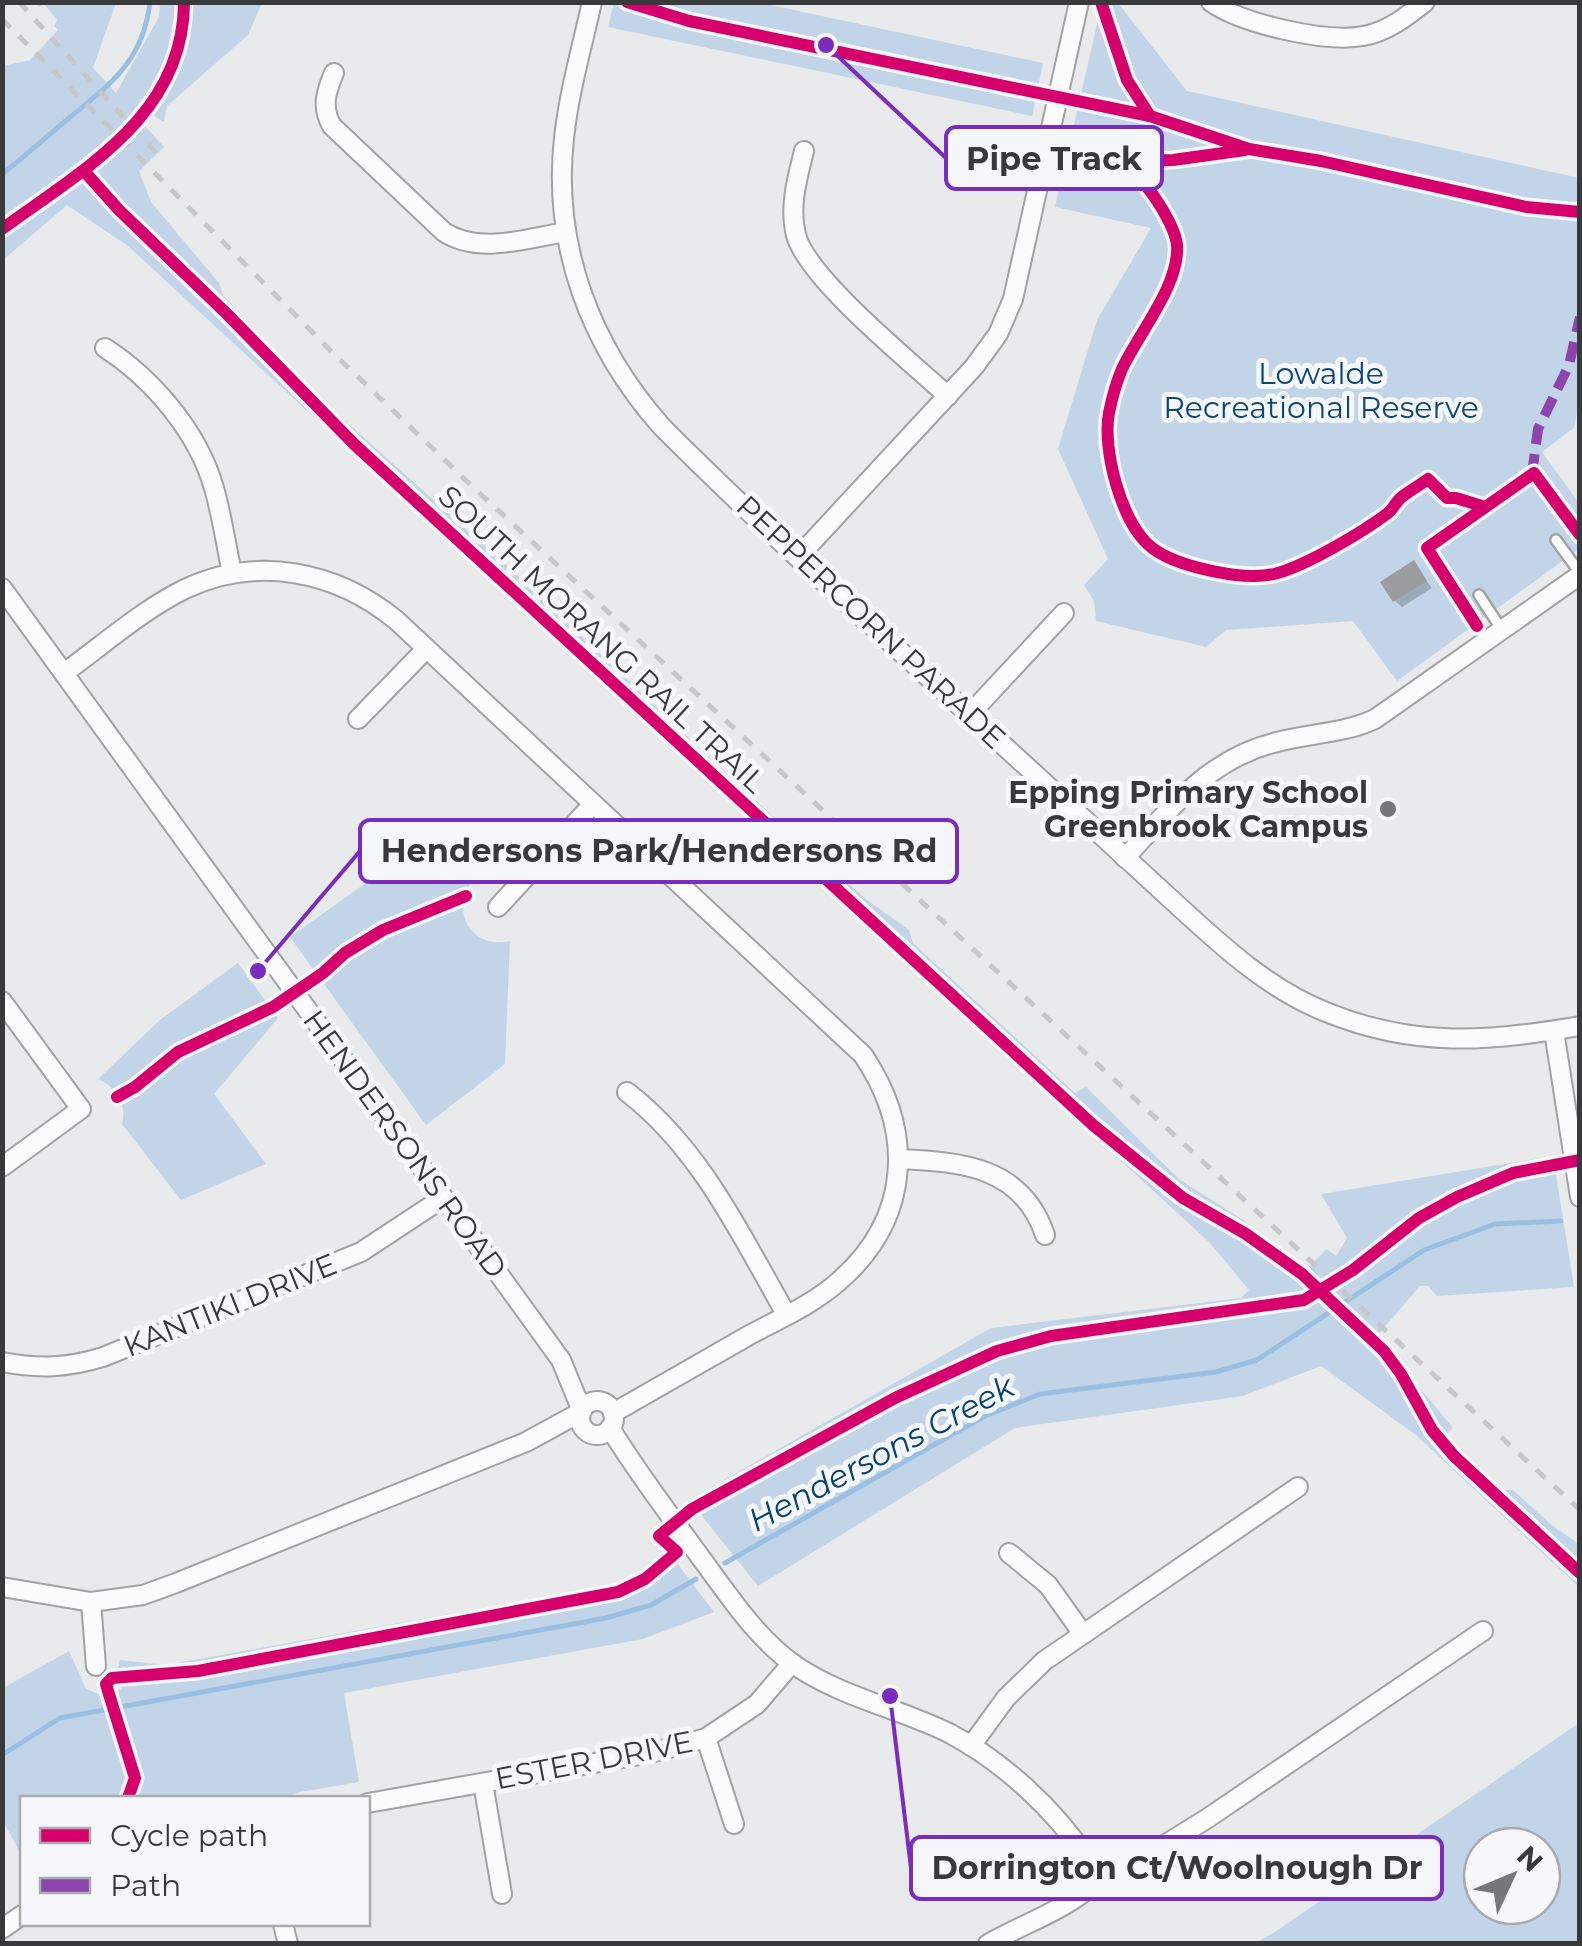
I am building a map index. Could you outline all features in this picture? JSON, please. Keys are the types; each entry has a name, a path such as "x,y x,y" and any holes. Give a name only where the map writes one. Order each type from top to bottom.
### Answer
{"street":[{"name":"PEPPERCORN PARADE","path":"592,2 564,136 561,196 566,232 584,306 622,377 662,427 1125,858 1248,967 1290,995 1324,1012 1394,1034 1429,1039 1472,1040 1580,1026"},
{"path":"799,556 988,351 1013,299 1080,2"},
{"path":"1211,2 1253,20 1346,38 1380,31 1425,2"},
{"path":"334,73 325,108 332,126 444,232 455,239 480,243 566,232"},
{"path":"804,152 794,202 796,236 802,252 826,282 948,396"},
{"path":"106,348 146,380 199,452 215,490 232,573"},
{"path":"64,673 182,591 232,573 299,573 332,582 379,607 864,1055 891,1104 899,1159 893,1199 874,1243 857,1265 835,1285 608,1414 602,1434 526,1442"},
{"path":"1125,858 1214,768 1254,748 1337,732 1375,719 1580,574"},
{"name":"HENDERSONS ROAD","path":"2,588 560,1360 608,1414 644,1484"},
{"path":"970,714 1064,613"},
{"path":"358,718 426,649"},
{"path":"498,907 593,804"},
{"path":"2,1001 81,1109 2,1167"},
{"path":"1554,1030 1580,1198"},
{"path":"627,1092 664,1124 701,1171 786,1314"},
{"path":"899,1159 957,1162 996,1176 1030,1204 1046,1235"},
{"name":"KANTIKI DRIVE","path":"2,1362 50,1368 102,1357 361,1252 443,1198"},
{"name":"HENDERSONS ROAD","path":"560,1360 582,1411"},
{"path":"2,1587 92,1602 143,1596 526,1442 592,1402 608,1414"},
{"path":"582,1411 582,1425 644,1484 750,1624 792,1663 847,1694 923,1722 997,1764 1077,1843 1090,1875"},
{"path":"971,1746 1025,1677 1298,1487"},
{"path":"1010,1553 1048,1584 1083,1634"},
{"path":"92,1602 96,1666"},
{"path":"1041,1806 1057,1835 1072,1891 1090,1875 1134,1863 1196,1826 1483,1631"},
{"name":"ESTER DRIVE","path":"370,1804 652,1753 706,1738 758,1704 792,1663"},
{"path":"706,1738 734,1824"},
{"path":"483,1783 502,1894"},
{"path":"1029,1920 1048,1901 1076,1858 1090,1875"},
{"path":"988,1944 1029,1920 1069,1904 1090,1875"}],"lane":[{"path":"1556,540 1580,574"},
{"path":"1479,595 1502,630"}],"green space":[{"path":"35,3 116,3 93,68 116,93 159,17 160,3 262,3 248,35 167,106 164,122 153,115 144,125 164,147 139,171 151,202 219,283 223,295 321,399 516,574 745,791 867,900 909,930 913,943 1075,1093 1086,1087 1180,1180 1245,1221 1305,1270 1327,1249 1336,1256 1347,1238 1321,1194 1553,1156 1574,1287 1437,1296 1428,1286 1420,1286 1377,1336 1453,1428 1444,1437 1500,1490 1513,1490 1579,1544 1579,1587 1416,1435 1321,1366 1243,1396 1015,1428 758,1586 689,1500 991,1328 1241,1298 1249,1290 1210,1243 128,246 67,205 3,260 3,66 30,60 58,30 54,26 57,20 44,4 39,7"},
{"path":"614,3 761,3 1043,63 1032,116 608,27"},
{"name":"Lowalde Recreational Reserve","path":"1102,3 1118,3 1187,91 1579,178 1579,403 1574,428 1542,452 1579,503 1579,549 1397,681 1353,621 1226,630 1206,647 1096,621 1094,601 1084,585 1108,559 1058,449 1097,320 1151,228 1055,207"},
{"path":"382,862 473,880 463,903 468,925 484,939 510,941 505,1064 426,1125 290,937 363,885"},
{"path":"238,963 278,1018 214,1094 266,1164 181,1200 122,1124 119,1097 98,1079 160,1020"},
{"path":"667,1550 714,1612 643,1639 344,1693 359,1782 289,1796 20,1796 20,1852 3,1821 3,1688 69,1651 86,1689 101,1695 121,1689 120,1660 166,1665 628,1581"},
{"path":"1579,1723 1579,1943 1255,1943 1275,1932"}],"building":[{"path":"1414,560 1427,581 1393,602 1380,582"}],"waterway":[{"path":"2,174 122,70 140,41 150,2"},
{"name":"Hendersons Creek","path":"725,1563 985,1416 1040,1394 1216,1372 1257,1360 1424,1250 1495,1224 1561,1221"},
{"name":"Hendersons Creek","path":"2,1755 60,1718 606,1618 651,1605 696,1579"}],"railway":[{"path":"19,2 164,162"},
{"path":"2,19 332,352 475,489 1580,1510"}],"marked path":[{"path":"1532,474 1538,429 1569,365 1580,317"}],"cycle path":[{"path":"2,229 95,161 148,108 167,77 179,42 184,2"},
{"path":"627,2 689,21 1150,116"},
{"path":"1101,2 1127,80 1150,116 1249,149 1321,161 1526,207 1580,212"},
{"path":"1116,162 1173,160 1245,150"},
{"path":"1062,162 1110,161 1125,166 1154,196 1175,235 1172,276 1122,369 1109,413 1108,445 1116,484 1131,521 1151,547 1193,566 1261,576 1301,564 1349,539 1428,479 1447,498 1485,507"},
{"name":"SOUTH MORANG RAIL TRAIL","path":"84,171 354,444 1093,1125 1183,1198 1246,1234 1302,1274 1384,1351 1432,1430 1454,1456 1580,1573"},
{"path":"1477,626 1427,548 1534,473 1580,535"},
{"path":"117,1097 178,1052 273,1007 383,930 466,896"},
{"path":"129,1796 135,1778 106,1684 112,1678 198,1671 618,1592 645,1579 677,1552 659,1536 692,1509 895,1398 997,1351 1051,1336 1304,1300 1353,1270 1419,1218 1457,1197 1513,1173 1580,1160"}],"place":[{"name":"Pipe Track","path":"826,45"},
{"name":"Epping Primary School Greenbrook Campus","path":"1388,809"},
{"name":"Hendersons Park/Hendersons Rd","path":"258,971"},
{"name":"Dorrington Ct/Woolnough Dr","path":"890,1696"}]}
